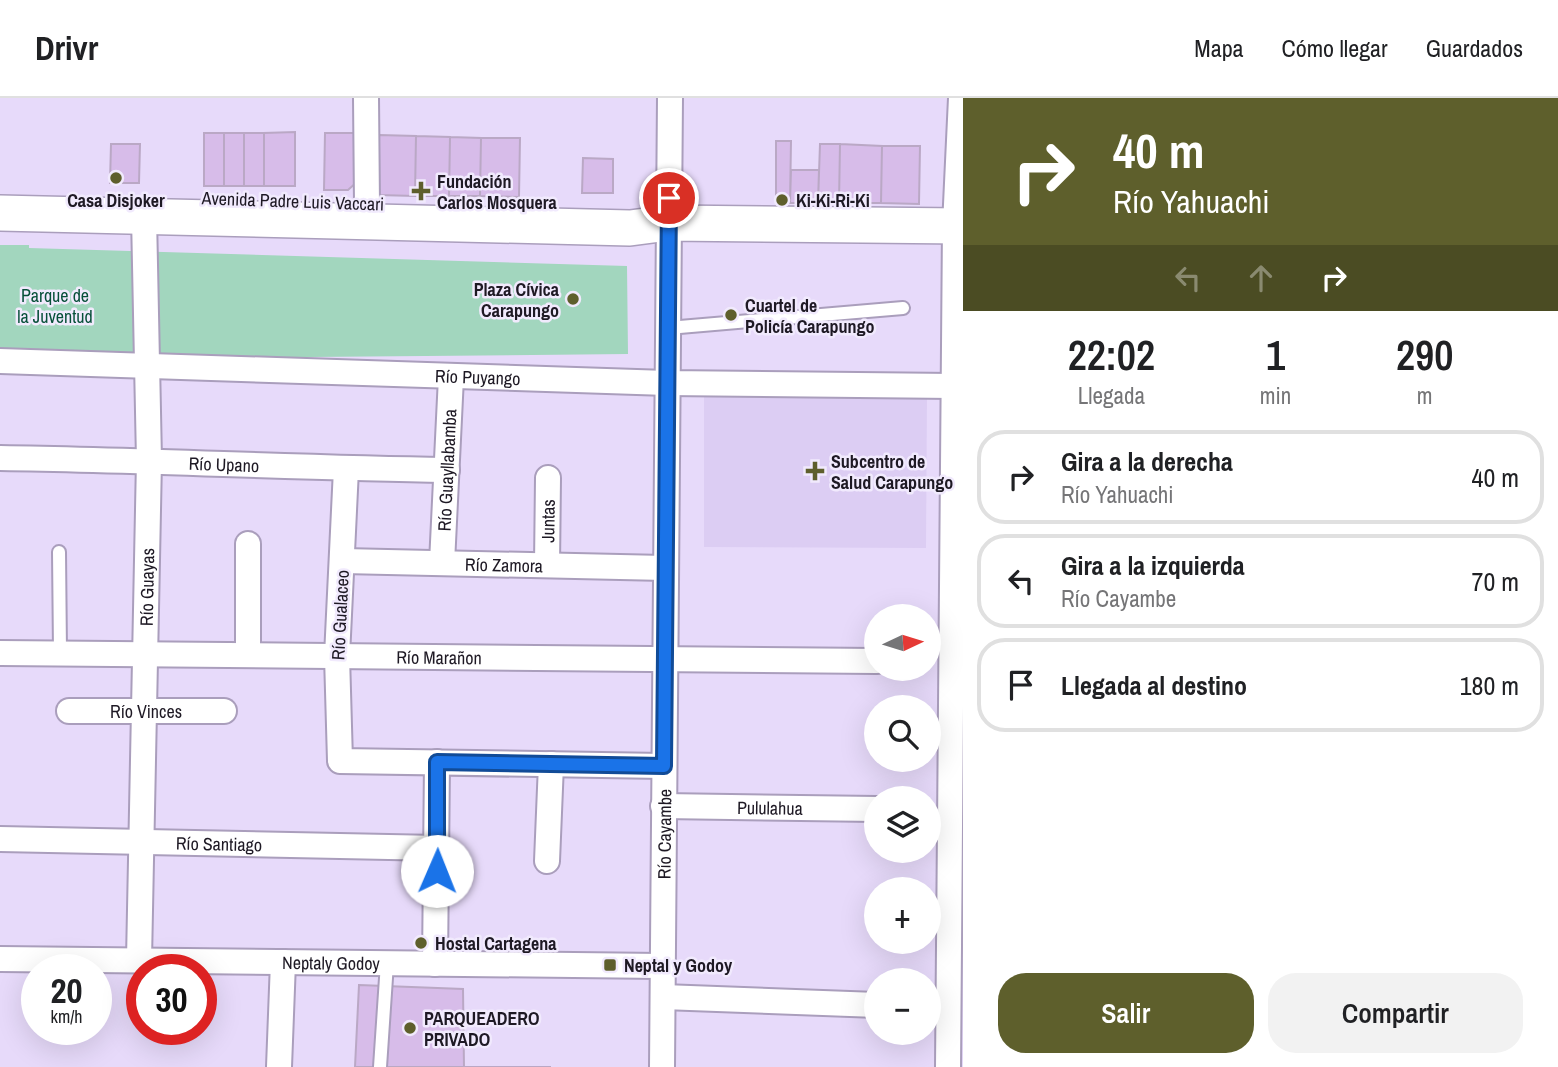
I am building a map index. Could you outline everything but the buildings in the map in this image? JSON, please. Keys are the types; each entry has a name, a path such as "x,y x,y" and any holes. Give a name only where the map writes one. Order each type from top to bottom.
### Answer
{"main road":[{"name":"Avenida Padre Luis Vaccari","path":"0,189 367,204 633,209 668,223"},
{"name":"Avenida Padre Luis Vaccari","path":"0,214 630,228 668,223 959,226"}],"street":[{"path":"366,98 367,204"},
{"name":"Río Cayambe","path":"662,1067 670,98"},
{"path":"942,654 958,531 959,429 954,386 961,98"},
{"name":"Río Guayas","path":"139,954 149,460 144,216"},
{"name":"Río Puyango","path":"0,361 667,383 954,386"},
{"name":"Río Guayllabamba","path":"442,563 451,377"},
{"name":"Río Upano","path":"0,458 447,470"},
{"name":"Río Gualaceo","path":"346,469 337,656 340,761 437,762"},
{"name":"Juntas","path":"547,565 548,478"},
{"path":"248,544 248,655"},
{"name":"Río Zamora","path":"343,561 665,568"},
{"name":"Río Marañon","path":"0,653 864,661"},
{"path":"942,681 947,809 948,1067"},
{"name":"Río Vinces","path":"69,711 224,711"},
{"path":"435,964 437,762 664,766"},
{"path":"547,861 551,764"},
{"name":"Pululahua","path":"663,807 864,808"},
{"name":"Río Santiago","path":"0,839 438,848"},
{"name":"Neptaly Godoy","path":"0,959 126,960"},
{"name":"Neptaly Godoy","path":"217,961 662,966"},
{"path":"279,1067 283,962"},
{"path":"663,997 864,1005"}],"lane":[{"path":"668,328 903,308"},
{"path":"59,552 60,652"},
{"path":"380,1067 387,963"}],"shaded area":[{"name":"Subcentro de Salud Carapungo","path":"704,394 927,395 926,548 704,547"}],"green space":[{"name":"Parque de la Juventud","path":"0,245 627,266 628,354 0,360"}],"place":[{"name":"Casa Disjoker","path":"116,178"},
{"name":"Fundación Carlos Mosquera","path":"421,191"},
{"name":"Ki-Ki-Ri-Ki","path":"782,200"},
{"name":"Plaza Cívica Carapungo","path":"573,299"},
{"name":"Cuartel de Policía Carapungo","path":"731,315"},
{"name":"Subcentro de Salud Carapungo","path":"815,471"},
{"name":"Hostal Cartagena","path":"421,943"},
{"name":"Neptal y Godoy","path":"610,965"},
{"name":"PARQUEADERO PRIVADO","path":"410,1028"}],"route":[{"path":"437,871 437,762 664,766 669,198"}]}
